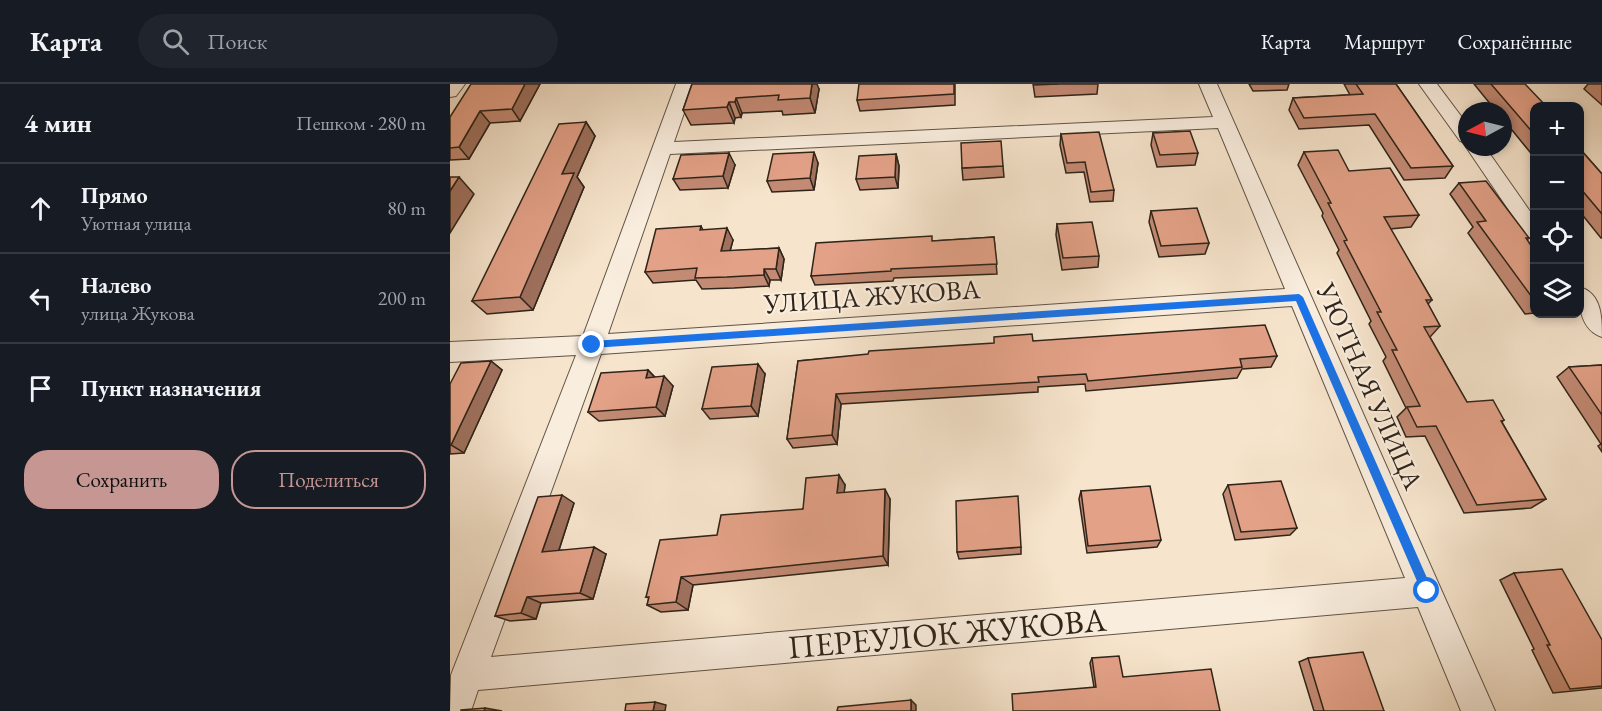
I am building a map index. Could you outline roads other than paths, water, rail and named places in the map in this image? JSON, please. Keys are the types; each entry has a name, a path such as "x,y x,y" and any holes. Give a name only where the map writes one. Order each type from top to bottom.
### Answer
{"street":[{"path":"450,92 456,84"},
{"path":"453,711 592,345 685,84"},
{"name":"УЮТНАЯ УЛИЦА","path":"1208,84 1479,711"},
{"path":"1428,84 1458,125"},
{"path":"662,148 1224,122"},
{"path":"1480,156 1530,226"},
{"name":"УЛИЦА ЖУКОВА","path":"450,352 592,345 1299,297"},
{"path":"1584,302 1602,328"},
{"name":"ПЕРЕУЛОК ЖУКОВА","path":"467,675 1427,591"}]}
